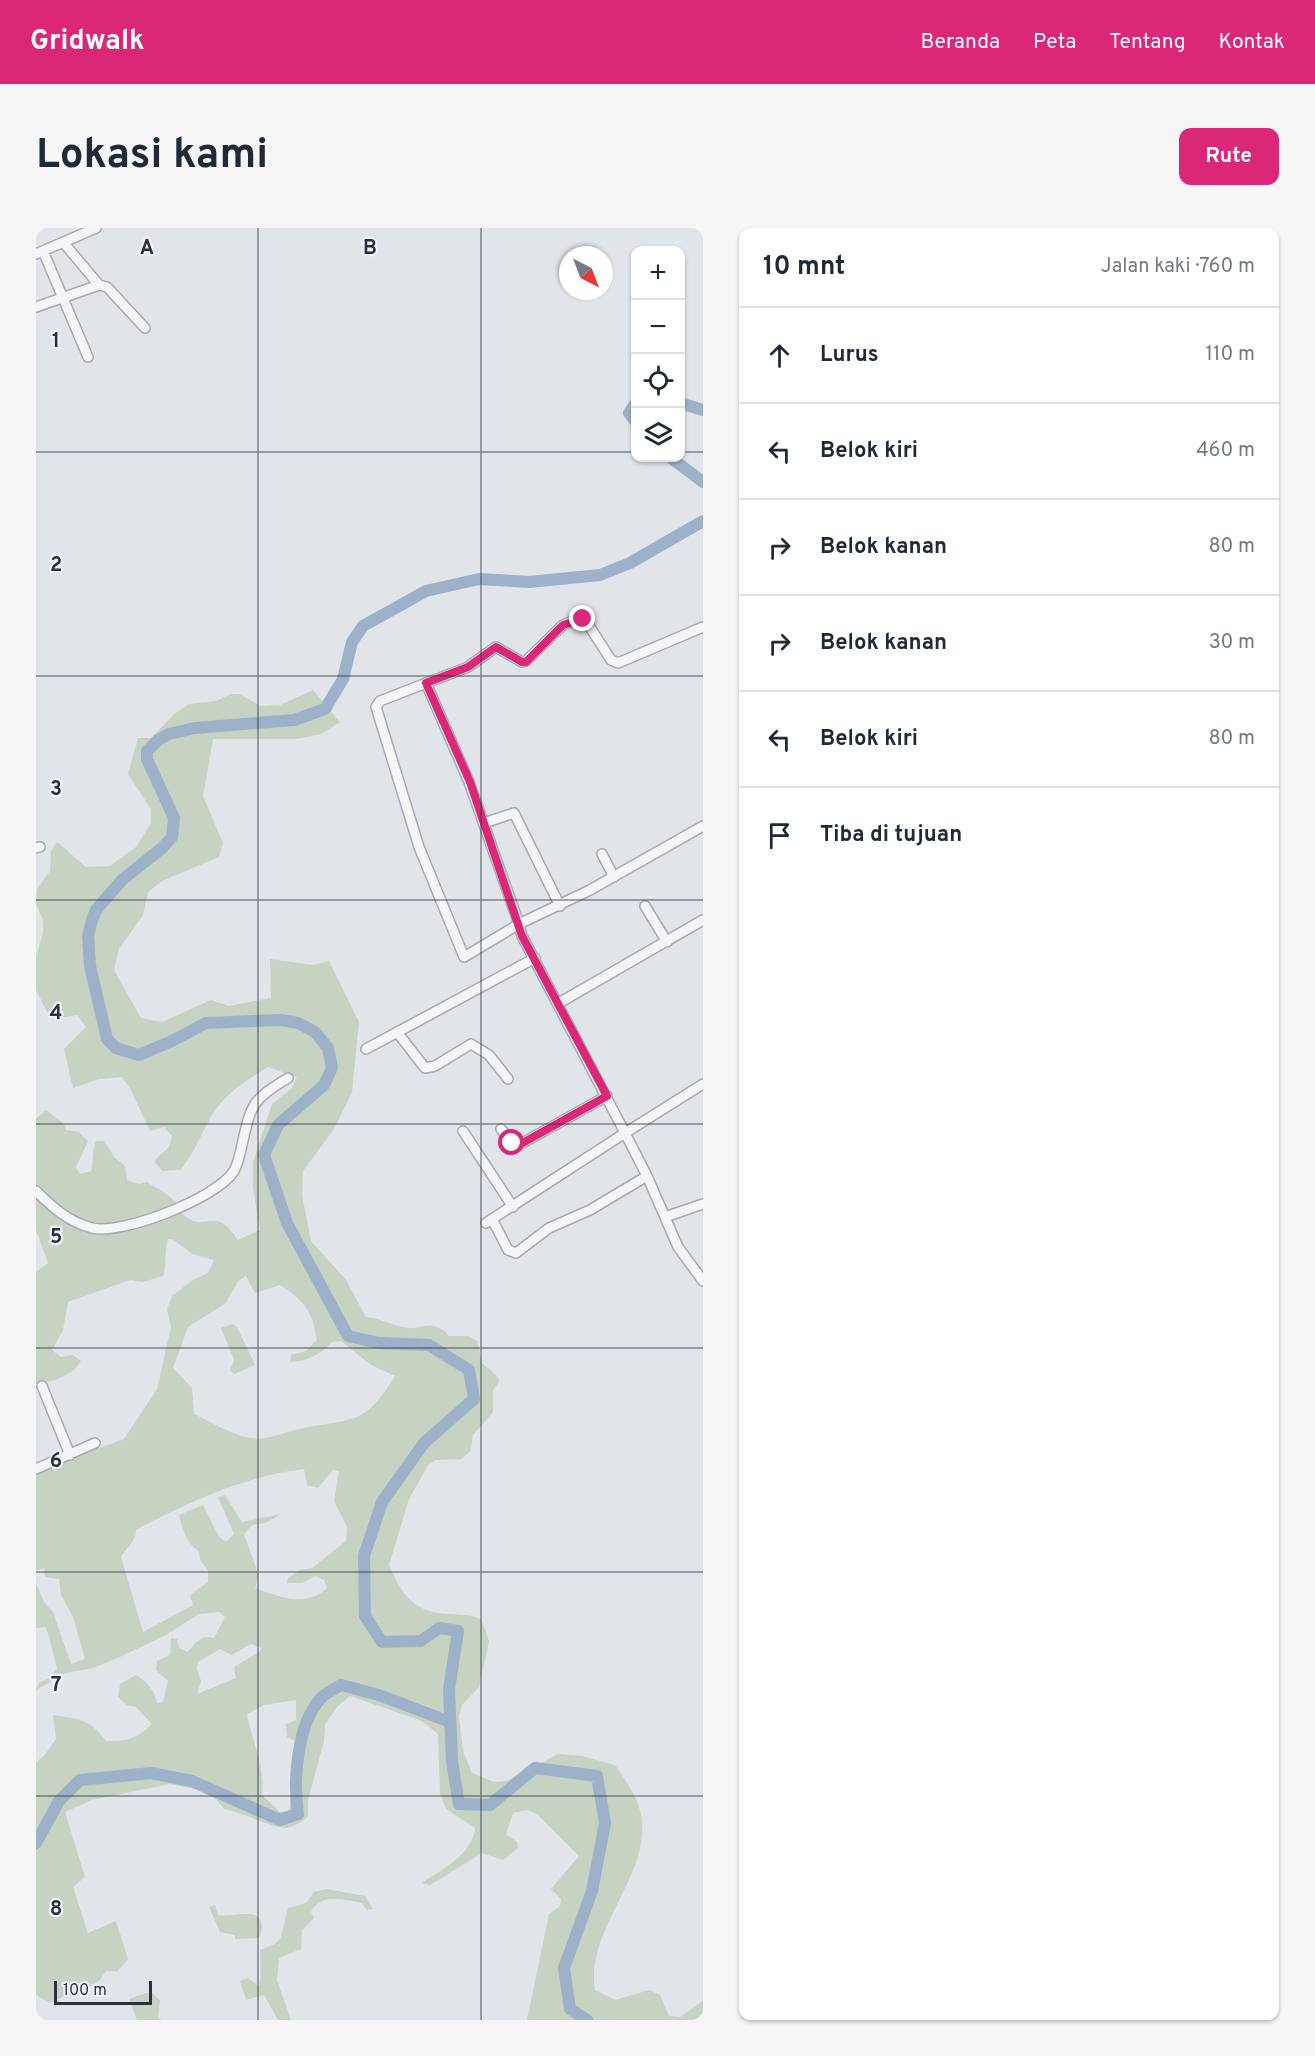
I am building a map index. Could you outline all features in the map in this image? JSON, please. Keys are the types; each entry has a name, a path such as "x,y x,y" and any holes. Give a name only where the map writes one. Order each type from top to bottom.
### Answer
{"street":[{"path":"88,357 63,298 39,253 96,228"},
{"path":"63,242 99,285 106,287 145,327"},
{"path":"36,307 99,285"},
{"path":"703,627 618,663 611,660 586,621 580,618 563,625 526,662 496,647 468,667 380,701 376,706 419,847 460,955 466,956 519,924 560,906 703,826"},
{"path":"426,683 470,782 522,936 607,1096 647,1176 678,1246 703,1281"},
{"path":"484,823 514,813 560,906"},
{"path":"602,854 614,877"},
{"path":"645,906 667,942"},
{"path":"559,1003 703,920"},
{"path":"366,1048 535,958"},
{"path":"397,1032 425,1068 435,1066 471,1044 489,1055 508,1079"},
{"path":"36,1191 72,1222 95,1229 152,1218 177,1209 205,1194 233,1172 251,1107 265,1092 288,1078"},
{"path":"647,1176 598,1206 549,1228 516,1253 508,1250 489,1221 703,1084"},
{"path":"501,1129 512,1143 519,1145 607,1096"},
{"path":"463,1131 513,1207"},
{"path":"666,1217 703,1204"},
{"path":"42,1386 70,1455"},
{"path":"36,1469 95,1443"}],"green space":[{"path":"313,690 340,722 321,734 297,739 213,739 203,796 223,843 219,857 162,881 148,892 143,915 119,949 114,970 141,1018 162,1022 211,1000 229,1006 271,998 270,959 313,965 329,961 359,1022 352,1092 334,1129 303,1171 302,1195 311,1241 346,1280 366,1317 404,1327 435,1326 449,1336 468,1336 477,1341 482,1363 498,1377 499,1382 493,1390 493,1412 473,1435 471,1450 462,1459 436,1460 428,1465 409,1499 389,1565 404,1593 417,1606 436,1613 469,1615 481,1619 489,1641 479,1687 462,1705 459,1716 463,1751 472,1773 494,1782 506,1781 558,1754 582,1756 615,1765 635,1797 642,1822 641,1846 633,1870 601,1941 595,1965 595,1990 615,2000 649,1990 660,1995 669,2016 680,2017 703,2001 703,2020 527,2020 549,1914 560,1906 561,1899 551,1889 579,1856 537,1814 527,1810 513,1813 506,1834 517,1842 518,1848 503,1860 482,1853 430,1885 422,1883 463,1853 469,1846 475,1828 446,1809 440,1793 438,1734 422,1721 350,1696 337,1707 325,1724 324,1741 308,1800 308,1817 293,1826 277,1827 224,1809 216,1799 195,1789 170,1784 92,1800 65,1812 85,1877 73,1887 88,1933 116,1921 128,1959 118,1971 106,1971 100,1980 89,1987 87,1985 50,2003 36,1995 36,1762 44,1756 56,1739 53,1715 83,1721 100,1733 106,1741 120,1741 137,1736 152,1724 136,1707 127,1705 118,1697 120,1684 136,1675 150,1686 157,1703 163,1702 168,1681 156,1670 157,1661 170,1655 171,1638 177,1639 179,1648 188,1652 202,1638 214,1638 225,1617 219,1612 199,1614 166,1635 122,1656 93,1668 66,1673 36,1690 39,1683 49,1678 57,1668 47,1630 45,1627 36,1628 36,1583 44,1602 53,1612 71,1664 85,1659 73,1617 61,1595 59,1579 45,1577 44,1568 36,1570 36,1471 124,1439 157,1389 171,1327 167,1309 172,1296 193,1280 208,1273 214,1260 192,1254 174,1240 168,1239 163,1276 143,1282 130,1280 68,1302 63,1330 52,1350 61,1357 73,1355 81,1361 67,1375 36,1384 36,1272 48,1263 36,1230 36,1119 46,1110 63,1123 66,1130 79,1132 88,1141 76,1167 80,1174 91,1171 96,1141 104,1141 115,1158 125,1166 127,1180 139,1184 147,1182 171,1198 186,1217 196,1222 217,1221 230,1230 238,1240 260,1230 253,1188 253,1162 272,1104 292,1088 297,1077 268,1067 244,1083 229,1094 217,1109 190,1157 180,1170 162,1171 154,1161 169,1147 172,1136 164,1127 150,1131 131,1090 122,1077 99,1079 73,1088 64,1049 86,1027 77,1015 60,1018 47,1012 36,990 36,957 43,933 43,920 36,904 37,889 50,871 51,851 57,842 86,867 110,866 136,847 151,823 151,809 128,774 138,738 151,738 174,714 189,704 216,701 231,694 239,694 261,706 280,705","holes":["246,1276 255,1293 280,1285 296,1296 310,1313 317,1340 306,1351 291,1355 290,1362 308,1359 332,1342 341,1341 371,1365 395,1376 385,1392 357,1417 257,1439 235,1434 194,1414 192,1388 173,1368 188,1327 226,1303 238,1281","304,1469 307,1485 318,1488 333,1470 339,1471 334,1501 347,1527 346,1541 312,1568 300,1570 288,1578 287,1583 302,1583 315,1576 324,1580 327,1588 311,1598 302,1599 274,1595 255,1588 259,1576 244,1534 252,1525 265,1523 281,1514 242,1522 225,1495 218,1497 234,1534 226,1542 219,1537 203,1505 179,1515 188,1540 199,1551 200,1560 208,1570 208,1582 190,1595 193,1605 143,1632 121,1557 133,1541 136,1530 217,1492 282,1472","251,1644 262,1648 234,1667 236,1678 197,1694 201,1681 197,1669 198,1662 220,1649 231,1655","296,1700 296,1720 286,1724 287,1737 296,1741 288,1811 280,1812 262,1795 260,1764 247,1714 264,1705"]},
{"path":"232,1324 237,1327 255,1365 234,1374 230,1370 234,1360 221,1328"},
{"path":"327,1889 365,1896 373,1909 367,1910 362,1903 341,1899 327,1900 315,1906 311,1912 314,1918 302,1930 301,1949 279,1958 277,1980 291,2020 278,2020 264,1995 246,2000 240,1981 248,1978 259,1986 260,1950 275,1944 281,1937 288,1908 306,1903 314,1892"},
{"path":"215,1905 218,1915 249,1914 260,1919 262,1927 259,1938 235,1939 235,1935 220,1932 209,1907"},
{"path":"152,1993 160,2000 158,2018 162,2020 137,2020 129,1999"}],"waterway":[{"path":"685,405 703,410"},
{"path":"631,410 629,413 631,416"},
{"path":"676,462 703,482"},
{"path":"587,2020 570,2009 564,1968 592,1891 605,1823 597,1776 535,1768 490,1805 459,1804 452,1761 449,1689 458,1631 439,1628 421,1641 382,1642 365,1616 364,1556 382,1502 424,1443 474,1399 469,1370 429,1345 379,1343 348,1336 287,1223 264,1155 278,1125 324,1085 332,1068 328,1048 315,1032 298,1023 281,1020 206,1023 139,1055 116,1048 107,1039 90,966 88,936 96,910 122,880 162,848 172,837 174,818 147,759 147,751 158,740 169,734 195,728 294,720 325,709 343,679 352,642 363,626 426,591 479,579 529,582 600,575 630,563 703,521"},
{"path":"36,1843 59,1801 80,1780 151,1773 192,1781 280,1820 298,1814 296,1785 302,1737 313,1709 321,1698 341,1685 379,1695 450,1722"}],"route":[{"path":"512,1143 519,1145 607,1096 522,936 470,782 426,683 468,667 496,647 526,662 563,625 580,618 583,619"}]}
